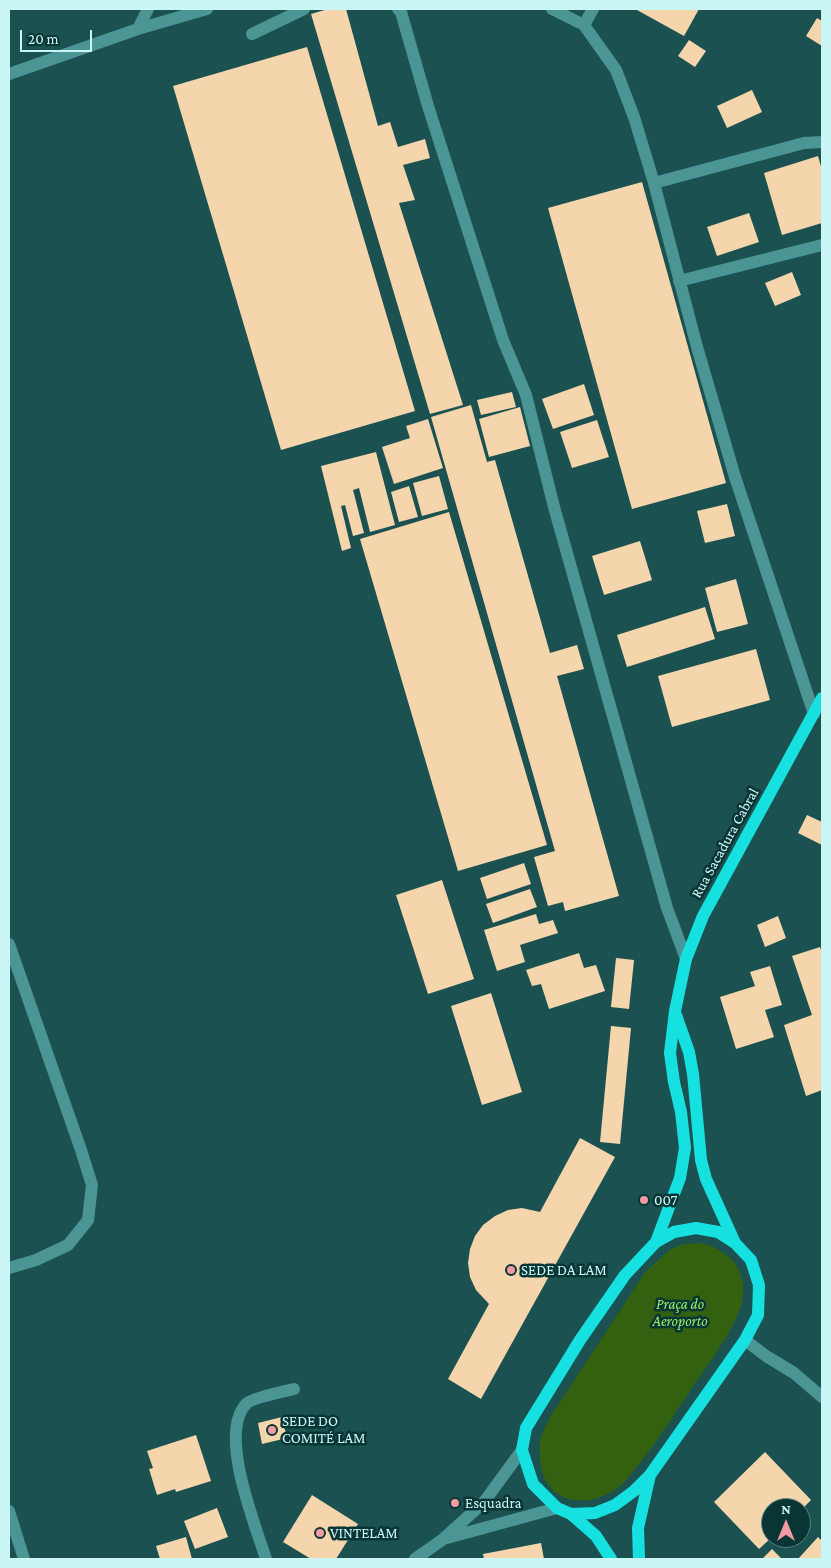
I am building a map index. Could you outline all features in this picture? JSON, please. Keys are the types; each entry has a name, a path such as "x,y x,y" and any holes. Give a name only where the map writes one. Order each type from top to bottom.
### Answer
{"main road":[{"name":"Rua Sacadura Cabral","path":"656,1242 680,1178 685,1148 681,1112 670,1053 675,1011 686,959 703,916 822,698"},
{"path":"571,1514 594,1513 615,1505 634,1491 650,1475 745,1340 758,1315 759,1285 752,1260 736,1242 706,1178 701,1160 693,1074 689,1052 675,1011"},
{"path":"611,1559 596,1536 571,1514 557,1508 533,1484 522,1450 526,1428 580,1340 625,1275 656,1242 674,1232 696,1228 718,1232 736,1242"},
{"path":"639,1559 638,1528 650,1475"}],"street":[{"path":"138,29 148,9"},
{"path":"9,74 138,29 207,9"},
{"path":"252,34 304,9"},
{"path":"398,9 401,12 428,106 503,340 526,395 554,507 665,899 686,959"},
{"path":"552,9 584,25 616,70 634,117 654,183 697,347 736,477 814,714"},
{"path":"584,25 593,9"},
{"path":"654,183 804,143 822,142"},
{"path":"679,280 822,245"},
{"path":"9,944 92,1185 88,1220 68,1245 36,1260 9,1268"},
{"path":"745,1340 766,1356 794,1373 822,1397"},
{"path":"266,1559 241,1480 236,1447 236,1428 240,1413 248,1402 294,1389"},
{"path":"415,1559 442,1540 484,1502 522,1450"},
{"path":"442,1540 557,1508"},
{"path":"9,1510 24,1559"}],"green space":[{"name":"Praça do Aeroporto","path":"699,1243 714,1247 726,1255 736,1265 742,1278 743,1299 730,1330 659,1437 623,1484 607,1495 581,1501 569,1499 558,1494 543,1475 540,1460 540,1441 550,1417 646,1271 671,1249 684,1244"}],"building":[{"path":"328,9 346,9 378,126 390,122 398,147 425,139 430,158 403,165 415,200 399,203 463,405 430,414 311,14"},
{"path":"638,9 699,9 684,36"},
{"path":"817,18 822,21 822,46 806,36"},
{"path":"689,40 706,51 695,67 678,56"},
{"path":"307,47 415,411 281,450 173,86"},
{"path":"752,90 762,112 727,128 717,106"},
{"path":"818,156 822,170 822,223 782,235 764,173"},
{"path":"642,182 726,483 632,509 548,208"},
{"path":"749,213 759,242 717,256 707,227"},
{"path":"792,272 801,295 775,306 765,283"},
{"path":"584,384 594,415 553,429 542,399"},
{"path":"512,392 516,407 481,415 477,400"},
{"path":"471,405 487,462 495,460 550,653 577,645 584,669 557,676 619,896 565,911 563,902 548,906 534,857 555,851 431,417"},
{"path":"520,407 530,446 489,457 479,419"},
{"path":"428,419 443,468 394,484 382,447 410,438 406,426"},
{"path":"597,420 609,457 572,468 560,432"},
{"path":"376,452 395,525 370,532 359,488 353,490 364,533 353,536 345,505 341,506 351,548 342,551 321,466"},
{"path":"439,476 448,509 422,516 413,483"},
{"path":"409,486 418,517 399,522 391,492"},
{"path":"727,504 735,536 705,543 697,511"},
{"path":"449,512 547,845 458,871 360,539"},
{"path":"640,541 652,580 604,595 592,556"},
{"path":"736,579 748,624 717,632 705,588"},
{"path":"705,607 715,639 627,667 617,635"},
{"path":"756,649 770,700 672,727 658,676"},
{"path":"807,815 822,822 822,845 798,833"},
{"path":"524,863 531,884 487,899 480,878"},
{"path":"442,880 474,979 428,994 396,895"},
{"path":"530,889 537,907 493,923 486,904"},
{"path":"536,914 539,924 553,920 558,933 520,945 525,962 497,971 484,930"},
{"path":"778,916 786,938 765,947 757,925"},
{"path":"820,947 822,953 822,1090 806,1096 784,1025 812,1015 792,956"},
{"path":"579,953 584,968 596,965 605,991 549,1009 541,984 532,986 526,970"},
{"path":"616,958 634,960 629,1009 611,1007"},
{"path":"770,966 782,1005 765,1010 774,1037 736,1049 720,997 755,986 750,972"},
{"path":"491,993 522,1092 482,1105 451,1006"},
{"path":"611,1026 631,1028 620,1144 600,1142"},
{"name":"SEDE DA LAM","path":"580,1138 615,1157 481,1399 448,1379 489,1304 476,1290 470,1277 468,1263 470,1249 475,1236 483,1225 495,1216 508,1210 522,1208 540,1212"},
{"name":"SEDE DO COMITÉ LAM","path":"282,1417 287,1438 262,1444 258,1423"},
{"path":"196,1435 211,1481 176,1492 175,1489 157,1495 149,1469 153,1468 147,1451"},
{"path":"765,1452 809,1498 761,1498 761,1547 759,1549 714,1502"},
{"name":"VINTELAM","path":"312,1495 358,1524 336,1559 311,1559 283,1542"},
{"path":"217,1508 228,1537 195,1549 184,1521"},
{"path":"186,1537 192,1559 160,1559 156,1546"},
{"path":"818,1537 822,1541 822,1559 798,1559 808,1548 811,1548 811,1545"},
{"path":"541,1543 544,1559 484,1559 483,1554"},
{"path":"772,1549 782,1559 762,1559"}],"place":[{"name":"007","path":"644,1200"},
{"name":"SEDE DA LAM","path":"511,1270"},
{"name":"SEDE DO COMITÉ LAM","path":"272,1430"},
{"name":"Esquadra","path":"455,1503"},
{"name":"VINTELAM","path":"320,1533"}]}
